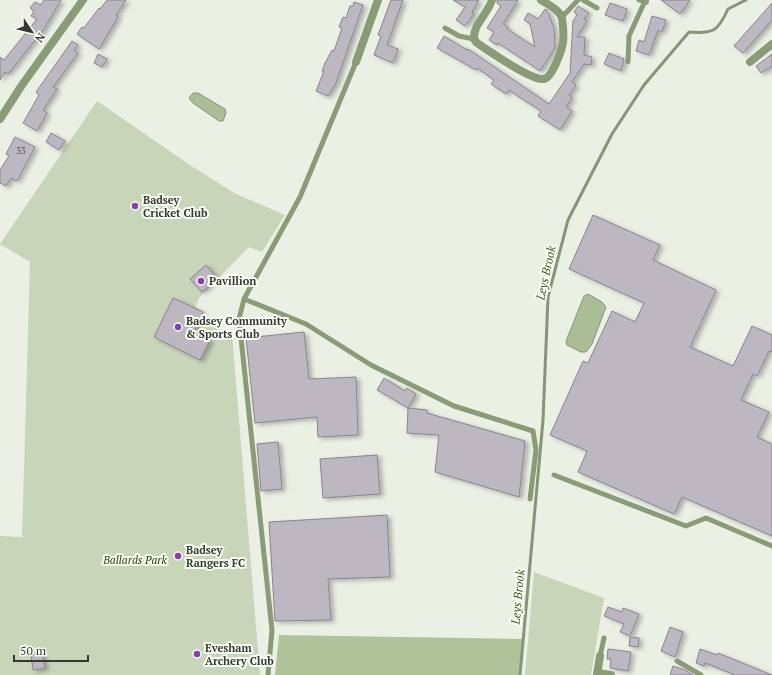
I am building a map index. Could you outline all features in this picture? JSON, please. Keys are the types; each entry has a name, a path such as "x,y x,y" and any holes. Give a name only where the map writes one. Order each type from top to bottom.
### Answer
{"street":[{"path":"0,119 22,85 83,0"},
{"path":"356,62 378,0"},
{"path":"492,0 490,8 475,28 474,39 477,43 513,67 539,79 545,79 552,74 563,42 562,17 553,8 541,0"},
{"path":"750,62 772,44"},
{"path":"600,656 597,674 611,675"}],"lane":[{"path":"562,17 578,0"},
{"path":"583,0 597,8"},
{"path":"628,62 629,36 643,0"},
{"path":"445,28 459,36 474,39"},
{"path":"268,675 272,630 239,319 244,300 300,197 356,62"},
{"path":"244,300 306,324 371,365 454,406 533,430 536,450 530,499"},
{"path":"554,475 686,526 706,518 772,546"},
{"path":"600,656 604,638"},
{"path":"678,661 701,675"}],"green space":[{"name":"Ballards Park","path":"97,101 187,163 234,193 285,215 262,252 249,247 199,298 195,307 203,312 199,322 232,334 260,675 0,675 0,536 22,537 30,262 0,244"},
{"path":"534,572 604,598 591,675 525,675"}],"shaded area":[{"path":"193,93 198,93 225,109 226,113 223,121 219,121 193,103 189,98"},
{"path":"588,294 602,302 606,307 592,344 586,352 581,352 567,345 566,341 584,296"},
{"path":"279,635 524,639 520,675 275,675"}],"building":[{"path":"44,0 61,0 44,29 8,74 5,72 0,80 0,57 4,60 37,19 31,16 34,11 30,8 35,2 41,5"},
{"path":"107,0 126,0 116,15 118,17 99,49 77,34 82,27 84,28"},
{"path":"391,0 403,0 387,45 398,49 393,63 374,55 381,36 378,35"},
{"path":"453,0 479,0 472,12 474,14 465,26 456,20 465,7"},
{"path":"497,0 518,0 503,24 508,27 507,29 535,47 530,24 524,20 528,13 538,19 545,9 547,10 554,28 555,48 540,71 498,43 497,45 489,40 494,32 487,28 501,6 497,3"},
{"path":"661,0 690,0 680,14"},
{"path":"354,2 363,5 336,83 328,96 316,91 324,71 322,71 325,63 332,50 334,51 342,28 339,27 343,17 346,18 350,6 353,6"},
{"path":"610,3 627,9 623,21 605,15"},
{"path":"772,3 772,20 743,53 734,46"},
{"path":"578,6 589,13 584,19 587,21 577,37 585,37 584,55 592,57 591,65 584,64 572,82 576,85 569,95 572,98 566,107 572,111 560,130 538,116 541,111 509,90 506,94 491,84 494,80 477,68 476,70 437,48 444,36 467,50 468,49 549,104 570,73 573,21 577,15 574,12"},
{"path":"652,16 666,20 662,32 658,30 649,55 636,51 639,40 644,42"},
{"path":"72,41 78,45 74,50 78,53 53,87 57,89 43,110 47,113 37,131 23,123 39,95 36,92"},
{"path":"609,53 624,59 621,71 604,64"},
{"path":"98,54 107,59 102,67 94,63"},
{"path":"772,54 772,66 761,73 756,66"},
{"path":"51,133 65,141 59,150 46,142"},
{"path":"15,137 35,147 17,181 11,178 6,186 0,183 0,170 9,156 6,154"},
{"path":"593,215 660,245 653,260 716,290 690,347 733,366 752,326 772,335 772,352 769,351 757,376 753,374 741,400 769,412 757,437 772,444 772,536 682,497 674,514 578,472 587,451 550,435 583,361 588,363 612,311 635,322 644,303 569,269"},
{"name":"Pavillion","path":"206,265 217,278 202,292 190,279"},
{"name":"Badsey Community & Sports Club","path":"173,298 203,312 194,332 210,340 200,360 154,337"},
{"path":"304,332 309,379 356,377 358,435 318,437 317,417 255,423 246,338"},
{"path":"384,378 405,391 407,388 416,394 408,408 377,390"},
{"path":"408,408 427,410 427,413 525,441 519,497 435,472 439,435 407,433"},
{"path":"278,442 282,489 261,491 257,444"},
{"path":"377,455 380,494 323,498 320,459"},
{"path":"387,515 390,577 328,579 331,620 275,621 269,522"},
{"path":"608,607 622,612 623,608 639,614 630,636 620,632 624,624 604,616"},
{"path":"670,627 683,632 675,657 661,651"},
{"path":"630,637 639,638 638,647 629,646"},
{"path":"608,649 631,652 628,671 610,668 611,659 607,659"},
{"path":"700,649 717,655 718,653 772,675 735,675 705,663 704,666 696,663"},
{"path":"42,653 45,668 33,670 31,655"},
{"path":"673,666 685,670 693,675 670,675"}],"waterway":[{"name":"Leys Brook","path":"520,675 543,420 548,297 568,220 612,134 644,85 689,32 714,30 721,22 728,9 746,0"}],"place":[{"name":"Badsey Cricket Club","path":"135,206"},
{"name":"Pavillion","path":"201,281"},
{"name":"Badsey Community & Sports Club","path":"178,327"},
{"name":"Badsey Rangers FC","path":"178,556"},
{"name":"Evesham Archery Club","path":"197,654"}]}
